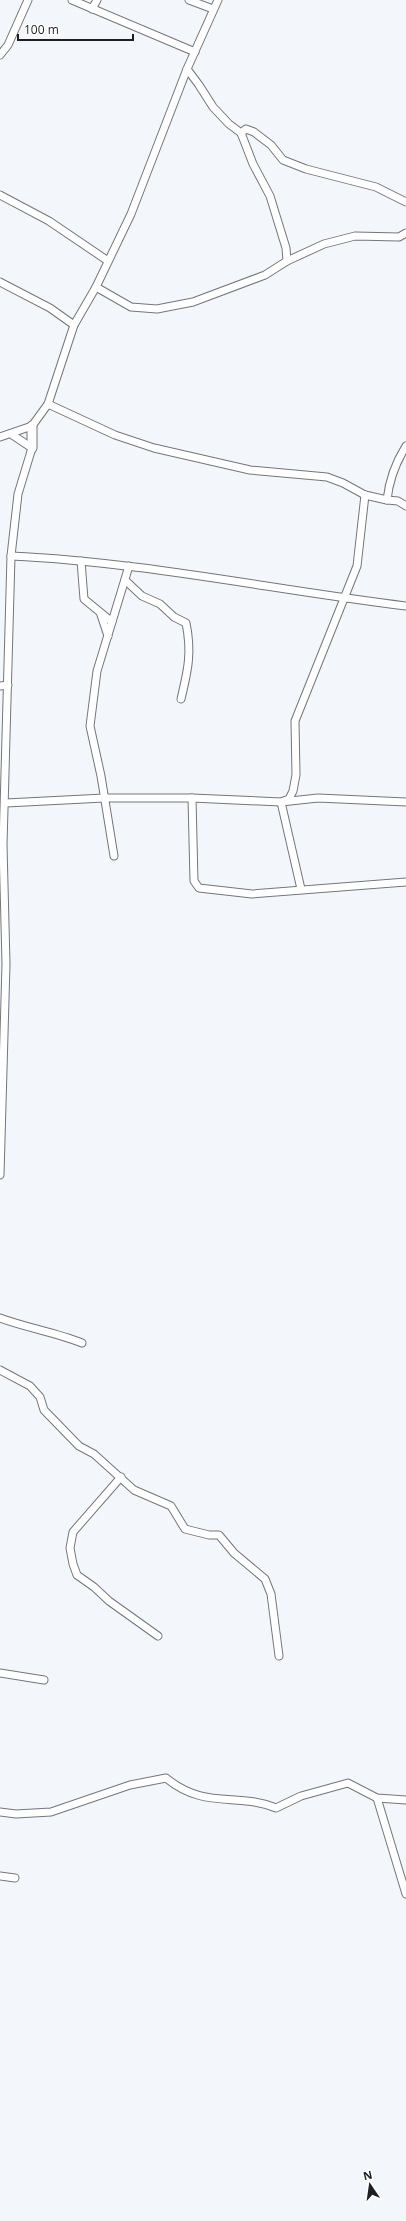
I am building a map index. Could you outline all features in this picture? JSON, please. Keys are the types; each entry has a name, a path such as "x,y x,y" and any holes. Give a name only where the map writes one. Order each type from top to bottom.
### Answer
{"street":[{"path":"0,55 8,45 28,0"},
{"path":"72,0 194,52"},
{"path":"92,9 96,0"},
{"path":"188,0 214,9"},
{"path":"0,437 32,426 48,404 74,325 96,287 134,207 187,69 218,0"},
{"path":"187,69 200,84 213,107 229,124 241,133 253,164 270,196 286,248 287,261"},
{"path":"241,133 246,129 254,132 271,145 283,160 306,169 376,187 404,198"},
{"path":"0,195 48,221 108,261"},
{"path":"96,287 131,307 157,309 193,302 265,275 287,261 324,244 355,236 399,237 406,233"},
{"path":"0,282 50,308 74,325"},
{"path":"48,404 115,435 154,448 250,470 327,477 343,483 365,495 398,501 406,506"},
{"path":"0,1175 2,1056 6,964 1,845 6,803 11,556 18,494 32,448 32,426"},
{"path":"11,434 32,448"},
{"path":"387,500 388,488 400,456 406,446"},
{"path":"281,802 289,799 295,780 295,721 342,598 356,566 365,495"},
{"path":"11,556 129,566 342,598 406,606"},
{"path":"81,561 84,599 101,615 112,622"},
{"path":"114,856 101,776 90,726 97,671 129,566"},
{"path":"125,580 142,596 160,604 174,617 186,623 190,649 190,664 181,699"},
{"path":"101,615 108,636"},
{"path":"0,686 8,685"},
{"path":"6,803 104,798 192,798 281,802 318,798 406,802"},
{"path":"192,798 196,885 199,888 252,894 406,882"},
{"path":"281,802 301,889"},
{"path":"0,1318 22,1326 60,1334 82,1343"},
{"path":"0,1370 30,1386 40,1397 44,1410 64,1433 79,1446 94,1454 134,1490 171,1506 185,1529 209,1536 219,1535 234,1553 265,1579 271,1594 279,1656"},
{"path":"121,1477 73,1532 70,1548 73,1564 77,1575 94,1587 108,1601 158,1636"},
{"path":"0,1673 44,1680"},
{"path":"0,1812 16,1814 51,1812 130,1785 166,1778 177,1787 200,1797 262,1802 276,1808 302,1796 348,1784 377,1798 406,1800"},
{"path":"377,1798 406,1894"},
{"path":"0,1876 15,1878"}]}
